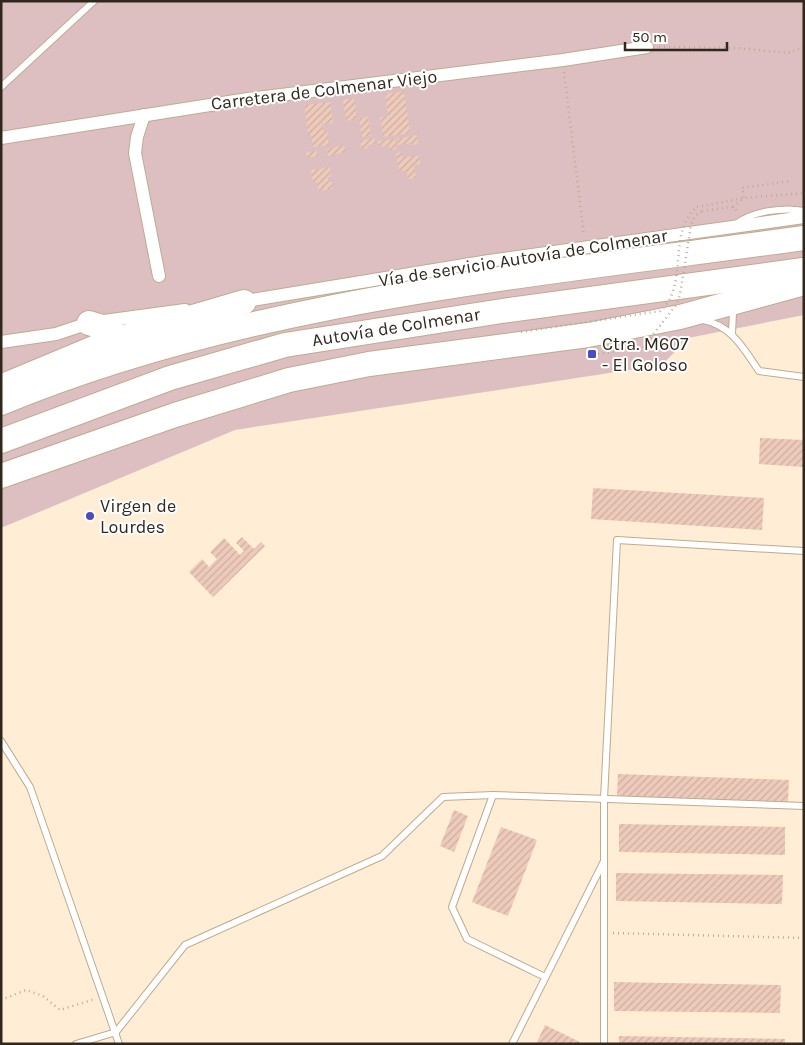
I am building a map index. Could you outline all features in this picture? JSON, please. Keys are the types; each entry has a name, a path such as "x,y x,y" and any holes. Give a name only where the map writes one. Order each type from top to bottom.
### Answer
{"highway":[{"name":"Autovía de Colmenar","path":"1,403 160,348 295,313 495,281 804,238"},
{"name":"Autovía de Colmenar","path":"1,440 170,378 285,345 502,310 804,270"},
{"path":"1,476 166,418 289,380 369,364 588,335 680,317 804,283"},
{"path":"1,387 108,342 244,302"},
{"path":"89,323 112,330 108,342"}],"street":[{"name":"Carretera de Colmenar Viejo","path":"1,138 248,98 563,60 647,47"},
{"path":"144,115 137,136 135,153 159,276"},
{"name":"Vía de servicio Autovía de Colmenar","path":"89,323 244,302 489,261 804,217"},
{"path":"1,342 56,334 89,323"}],"lane":[{"path":"1,87 94,1"},
{"path":"731,227 743,218 794,209 804,211"},
{"path":"732,333 733,312 746,298"},
{"path":"680,317 711,321 732,333 759,371 804,377"},
{"path":"604,1044 604,799 617,540 804,551"},
{"path":"1,741 27,778 102,997 116,1032 118,1044"},
{"path":"493,796 452,908 467,939 545,977"},
{"path":"76,1044 116,1032 185,945 382,856 443,797 493,796 804,806"},
{"path":"512,1044 604,860"}],"path":[{"path":"647,47 737,48 788,53 804,48"},
{"path":"563,60 585,249"},
{"path":"744,198 742,188 790,181"},
{"path":"521,332 660,311 672,298 683,228 689,213 697,206 744,198 804,193"},
{"path":"598,354 677,342 676,339 648,341 676,306 680,295 691,226 695,216 702,211 733,206 744,198"},
{"path":"733,206 743,218"},
{"path":"604,933 804,938"},
{"path":"1,1000 26,990 43,996 60,1010 102,997"}],"shaded area":[{"path":"1,1 804,1 804,315 688,338 662,365 235,430 1,528"}],"building":[{"path":"404,91 410,133 383,137 380,117 388,116 385,94"},
{"path":"354,98 357,119 346,121 343,100"},
{"path":"330,102 333,123 322,124 323,131 327,131 329,145 313,147 311,135 308,135 304,105"},
{"path":"368,117 371,136 362,137 359,118"},
{"path":"417,135 418,144 397,145 396,139"},
{"path":"375,138 376,144 367,145 368,148 361,149 360,140"},
{"path":"395,139 396,149 390,150 389,145 379,147 378,141"},
{"path":"344,145 346,152 328,156 327,149"},
{"path":"317,151 318,156 307,158 306,152"},
{"path":"402,152 402,157 419,156 421,164 414,165 416,178 408,179 406,171 399,171 396,153"},
{"path":"330,167 331,177 328,177 328,182 332,182 333,189 318,191 317,182 313,183 311,170"},
{"path":"760,438 804,440 804,467 759,464"},
{"path":"593,488 764,498 762,530 591,519"},
{"path":"242,537 254,549 261,542 265,546 213,597 189,572 202,559 209,567 217,559 210,552 224,538 240,555 244,551 236,543"},
{"path":"618,774 789,780 788,802 617,796"},
{"path":"454,810 468,816 454,852 440,846"},
{"path":"619,824 785,827 785,855 619,852"},
{"path":"501,827 537,840 508,916 472,902"},
{"path":"616,873 783,875 782,904 616,901"},
{"path":"614,982 781,985 780,1013 614,1011"},
{"path":"545,1025 580,1042 579,1044 536,1044"},
{"path":"619,1036 785,1039 785,1044 619,1044"}],"place":[{"name":"Ctra. M607 - El Goloso","path":"592,354"},
{"name":"Virgen de Lourdes","path":"90,516"}]}
